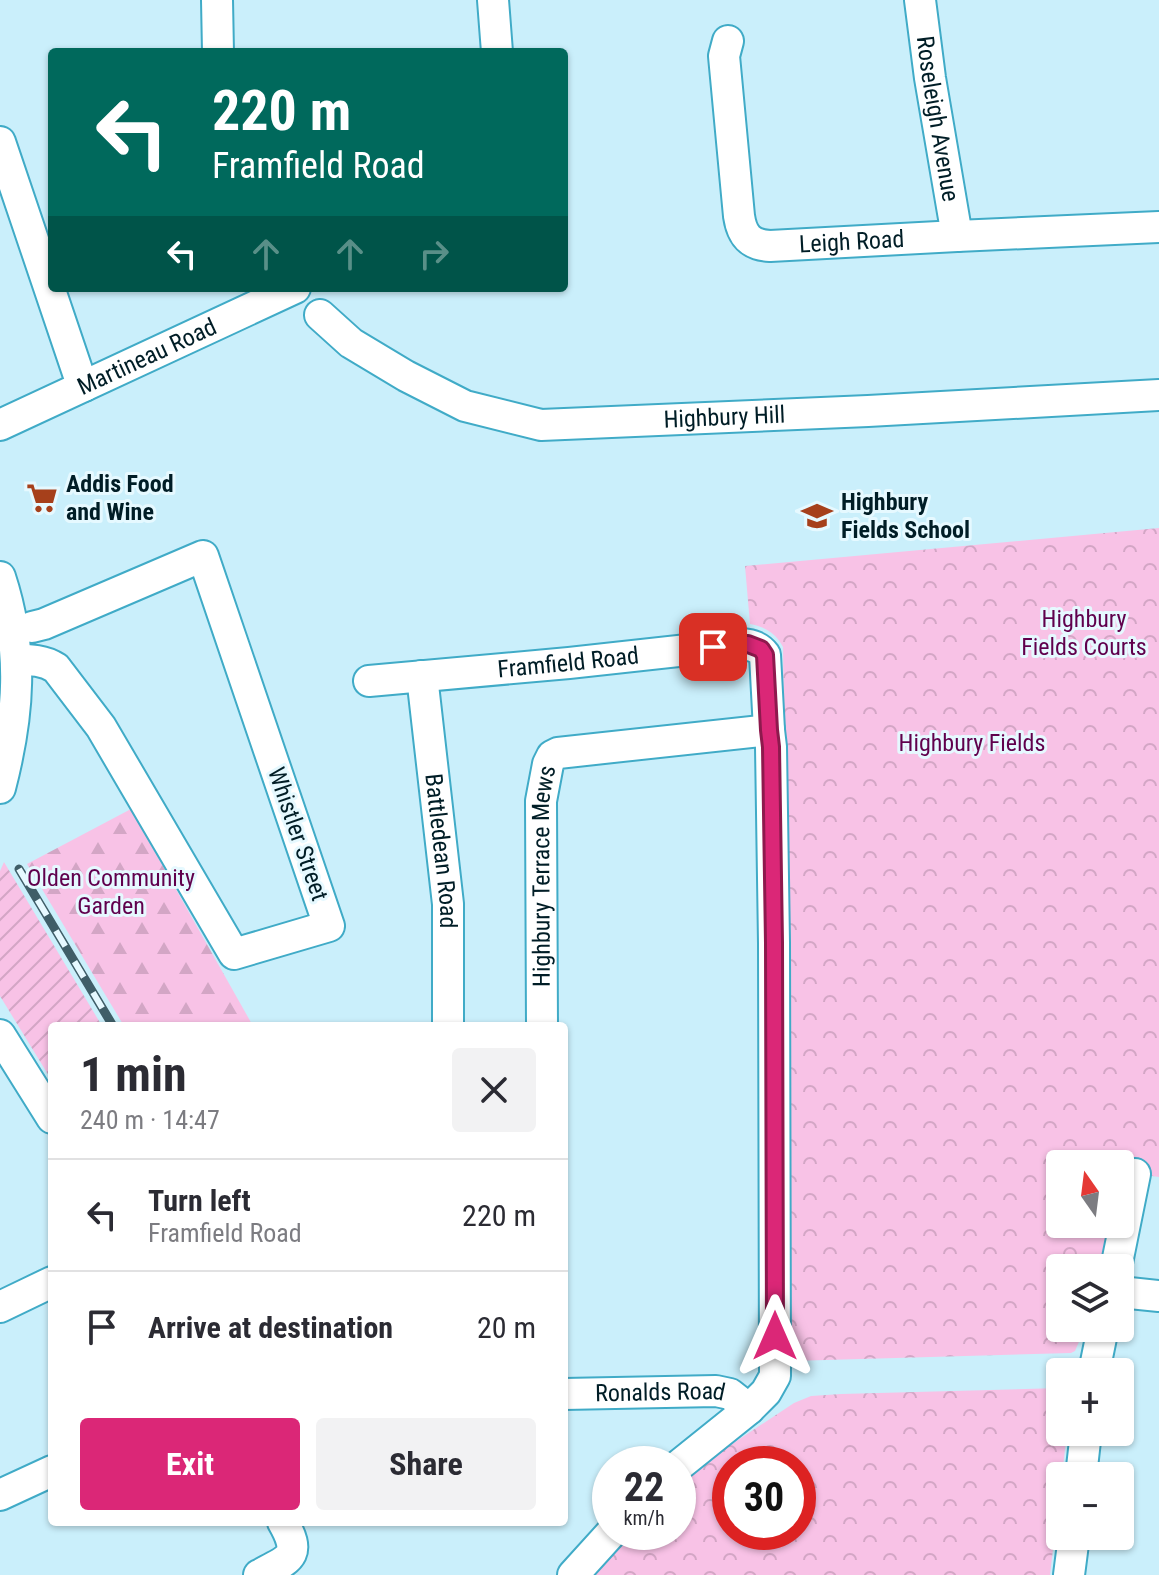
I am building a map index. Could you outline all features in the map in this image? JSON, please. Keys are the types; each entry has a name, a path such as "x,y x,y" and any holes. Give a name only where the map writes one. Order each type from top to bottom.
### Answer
{"street":[{"path":"217,0 218,48"},
{"path":"493,0 497,48"},
{"name":"Roseleigh Avenue","path":"920,0 957,236"},
{"name":"Leigh Road","path":"728,41 724,56 739,216 741,228 748,239 758,245 1159,227"},
{"path":"0,142 48,284"},
{"path":"51,292 84,386"},
{"name":"Martineau Road","path":"0,425 84,386 305,298"},
{"name":"Highbury Hill","path":"305,298 351,343 406,376 465,406 541,425 1159,395"},
{"name":"Whistler Street","path":"17,660 37,660 56,668 101,727 234,954 329,926 203,556 32,627"},
{"path":"0,577 17,660 14,729 0,788"},
{"name":"Framfield Road","path":"369,681 742,644 755,646 765,655 769,730"},
{"name":"Battledean Road","path":"422,676 448,904 448,1022"},
{"path":"696,1452 749,1409 766,1392 775,1376 774,943 769,730"},
{"name":"Highbury Terrace Mews","path":"542,1022 541,801 552,756 769,730"},
{"path":"0,1035 48,1112"},
{"path":"1119,1254 1135,1174"},
{"path":"0,1307 48,1284"},
{"path":"1134,1293 1159,1296"},
{"name":"Ronalds Road","path":"568,1394 716,1391 730,1394 749,1409"},
{"path":"0,1495 48,1473"},
{"path":"259,1575 287,1560 293,1551 292,1538 285,1526"},
{"path":"573,1575 596,1550"},
{"path":"1069,1575 1072,1550"}],"green space":[{"name":"Highbury Fields","path":"1159,528 1159,1177 1134,1173 1134,1150 1046,1150 1046,1238 1111,1238 1108,1254 1046,1254 1046,1342 1079,1342 1071,1353 791,1361 783,647 770,631 750,624 745,566"},
{"name":"Olden Community Garden","path":"131,809 251,1022 122,1022 27,864"},
{"path":"4,862 100,1022 48,1022 48,1074 0,996 0,871"},
{"path":"1046,1388 1046,1446 1065,1446 1064,1462 1046,1462 1046,1550 1053,1550 1050,1575 587,1575 611,1550 696,1550 696,1472 712,1459 712,1550 816,1550 816,1446 729,1446 794,1403 811,1396"}],"railway":[{"path":"19,869 111,1022"}],"place":[{"name":"Addis Food and Wine","path":"42,498"},
{"name":"Highbury Fields School","path":"817,516"}],"route":[{"path":"713,647 755,646 761,649 767,661 774,943 775,1336"}],"park label":[{"name":"Highbury Fields Courts","path":"1084,633"}]}
